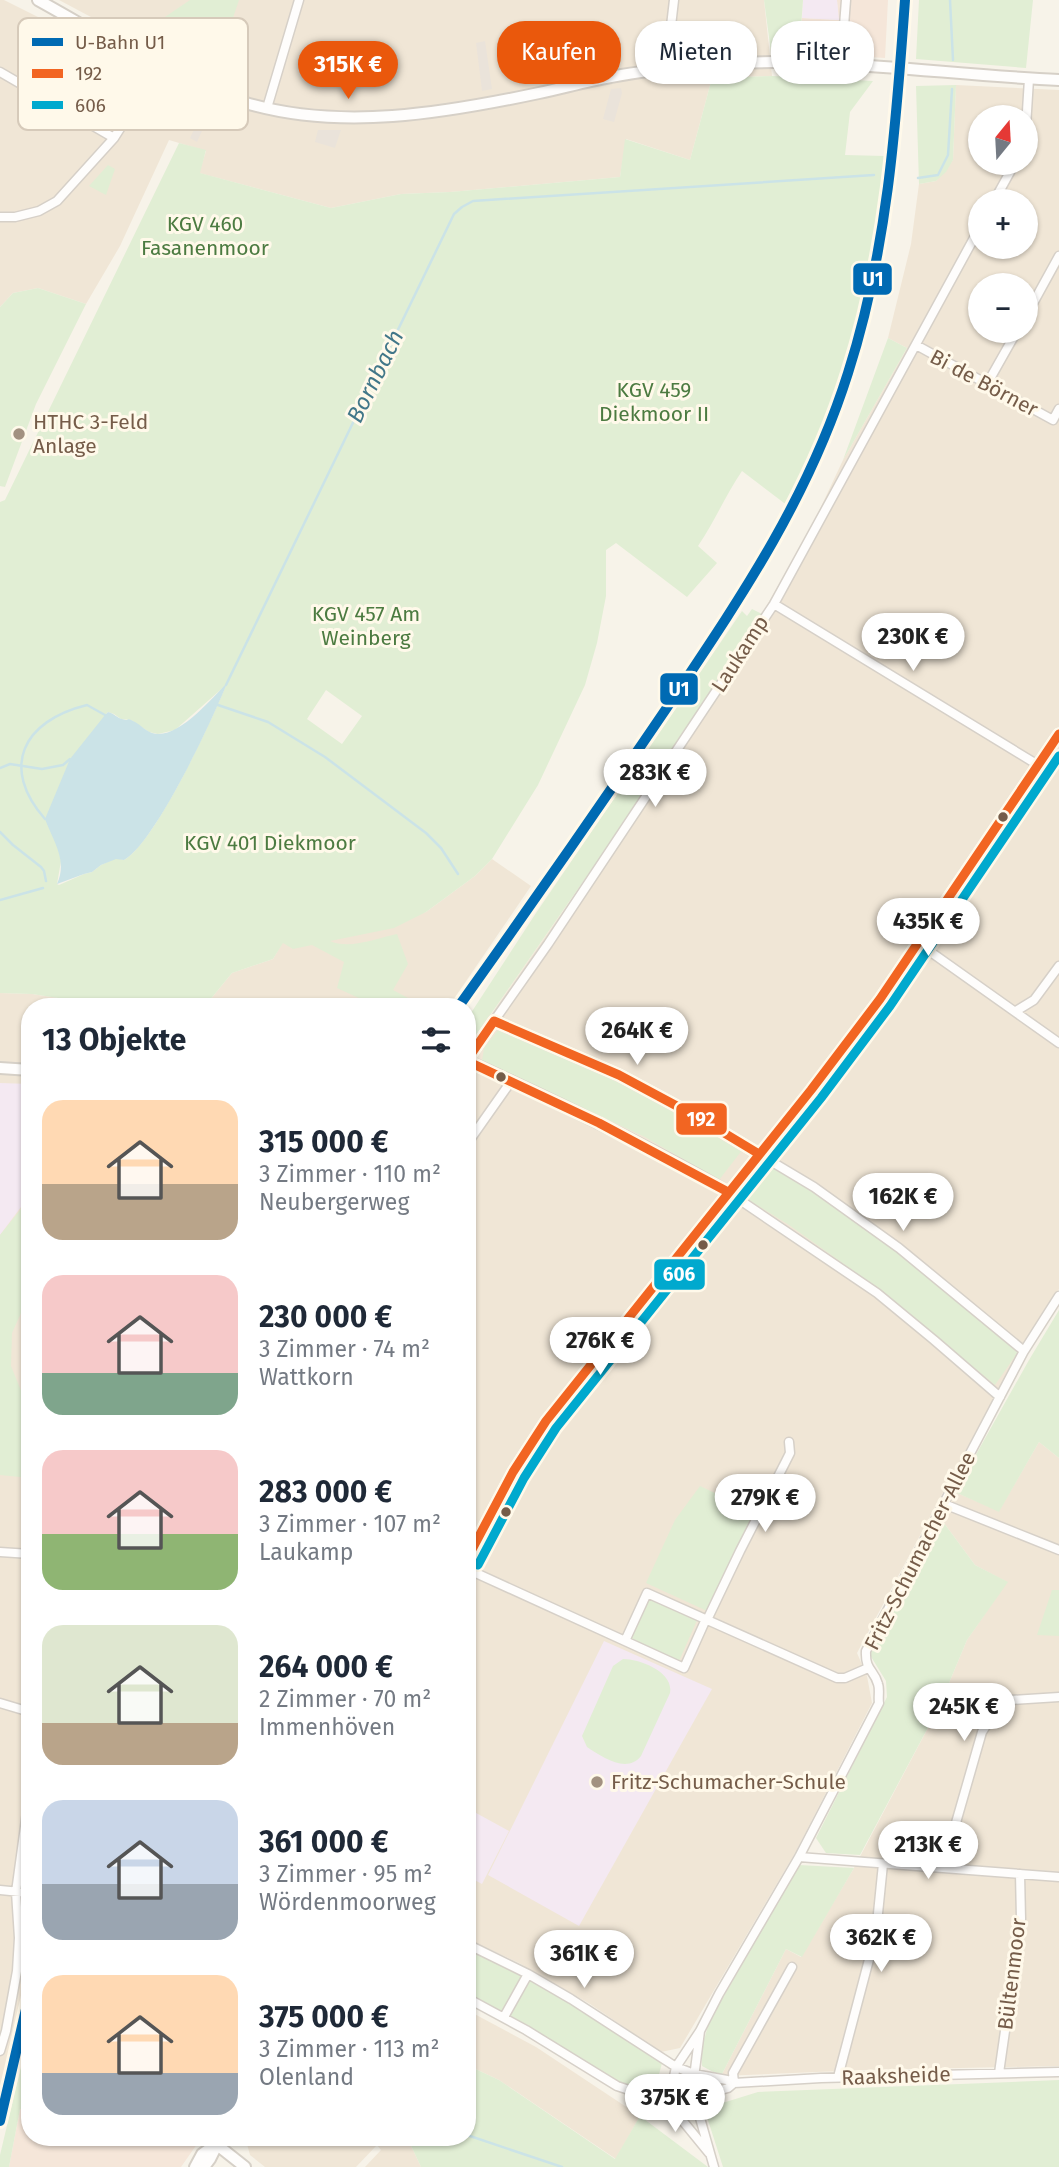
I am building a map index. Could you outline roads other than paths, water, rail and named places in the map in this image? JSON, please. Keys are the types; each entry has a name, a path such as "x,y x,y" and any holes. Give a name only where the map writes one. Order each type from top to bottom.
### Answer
{"street":[{"path":"38,0 71,18"},
{"path":"267,108 299,0"},
{"path":"672,21 674,0"},
{"path":"844,21 846,0"},
{"path":"874,67 1059,80"},
{"path":"0,72 18,82"},
{"path":"248,103 301,115 372,117 480,104 635,73"},
{"path":"1027,105 1029,79"},
{"path":"100,130 114,138"},
{"path":"0,217 15,217 39,211 57,201 119,130"},
{"name":"Laukamp","path":"476,1047 774,604 968,249"},
{"path":"1038,294 1059,256"},
{"path":"988,384 1010,343"},
{"name":"Bi de Börner","path":"916,345 1053,420 1059,409"},
{"path":"774,604 1038,765"},
{"path":"476,1542 513,1472 546,1420 820,1080 880,999 1059,734"},
{"path":"918,943 1059,1043"},
{"path":"1016,1011 1034,1000 1059,966"},
{"path":"494,1021 619,1075 701,1119 814,1187 899,1248 1024,1351"},
{"path":"476,1064 654,1149 728,1192 877,1293 1000,1397"},
{"path":"0,1068 21,1069"},
{"path":"476,1131 512,1080"},
{"name":"Fritz-Schumacher-Allee","path":"671,2099 672,2077 680,2069 719,1994 799,1857 879,1703 878,1683 865,1661 866,1651 1024,1351 1059,1296"},
{"path":"476,1573 684,1668 790,1453 789,1442"},
{"path":"944,1504 1059,1550"},
{"path":"0,1552 21,1553"},
{"path":"625,1641 648,1593 837,1678 845,1678 868,1668"},
{"path":"943,1868 982,1732 996,1710 1011,1700 1059,1697"},
{"path":"0,1703 21,1709"},
{"path":"0,2051 17,1971 19,1938 16,1892 21,1856"},
{"path":"799,1857 1059,1877"},
{"path":"838,2077 876,1933 883,1864"},
{"name":"Bültenmoor","path":"999,2073 1021,1919 1020,1874"},
{"path":"0,1890 21,1892"},
{"name":"Raaksheide","path":"476,1948 528,1973 571,1998 680,2069 734,2083 838,2077 1059,2072"},
{"path":"734,2083 733,2073 792,1967"},
{"path":"504,2017 528,1973"},
{"name":"Raaksheide","path":"476,2003 617,2086 660,2100 694,2097 728,2088 734,2083"},
{"name":"Fritz-Schumacher-Allee","path":"700,2031 693,2084 709,2153"},
{"path":"671,2099 673,2109 709,2153 714,2167"},
{"path":"195,2167 202,2154 211,2146"},
{"path":"204,2167 216,2146"},
{"path":"224,2146 246,2167"}],"water":[{"path":"227,683 182,779 137,849 124,860 116,859 92,872 57,884 60,859 45,819 70,759 105,715 108,712 129,719 152,733 162,734 172,731 193,717"}],"waterway":[{"name":"Bornbach","path":"950,0 953,60"},
{"name":"Bornbach","path":"918,178 938,175 948,155 952,89"},
{"name":"Bornbach","path":"226,685 454,214 462,207 473,201 874,175"},
{"path":"215,704 268,722 325,757 426,833 441,848 458,874"},
{"path":"45,819 31,800 23,782 21,765 25,749 33,735 47,722 65,712 87,705 105,715"},
{"path":"0,768 10,764 42,769 63,765 70,759"},
{"path":"0,832 41,867 46,881"},
{"name":"Bornbach","path":"0,900 43,888"},
{"path":"476,2138 562,2167"}],"metro line":[{"name":"U1","path":"465,998 615,784 720,628 769,548 813,464 848,373 872,281 888,188 905,0"},
{"name":"U1","path":"0,2121 21,2031"}],"place":[{"name":"HTHC 3-Feld Anlage","path":"19,434"},
{"name":"Fritz-Schumacher-Schule","path":"597,1782"}],"park label":[{"name":"KGV 460 Fasanenmoor","path":"205,236"},
{"name":"KGV 459 Diekmoor II","path":"654,402"},
{"name":"KGV 457 Am Weinberg","path":"366,626"},
{"name":"KGV 401 Diekmoor","path":"270,843"}]}
